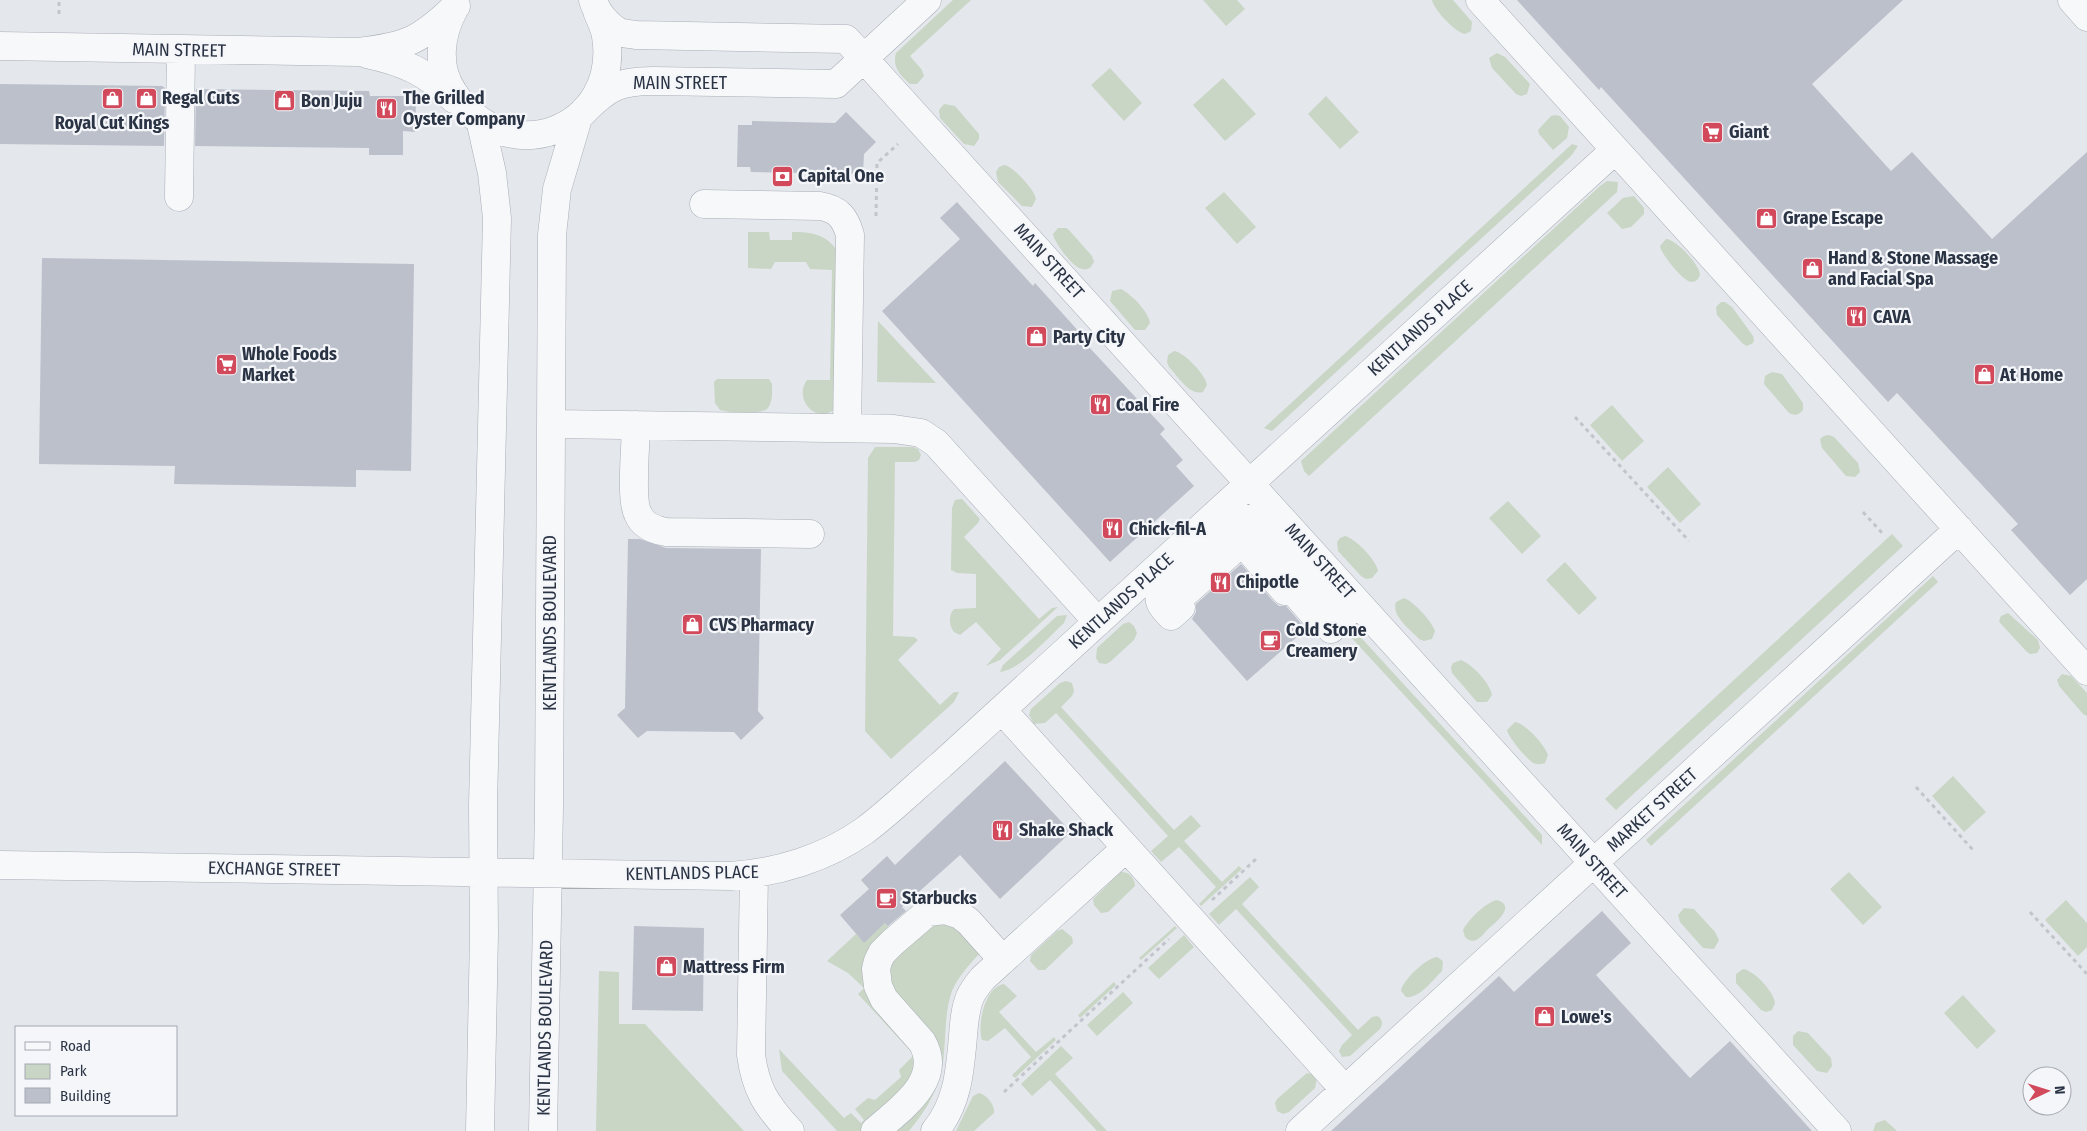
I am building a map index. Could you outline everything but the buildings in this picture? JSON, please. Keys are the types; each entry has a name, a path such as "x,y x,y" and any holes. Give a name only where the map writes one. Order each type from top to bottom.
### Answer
{"street":[{"path":"864,57 927,0"},
{"path":"1480,0 2087,671"},
{"path":"2072,0 2087,17"},
{"path":"458,3 447,23 443,38 444,70 449,86 472,115 499,132 519,136 540,135 560,128 581,114 595,97 603,80 608,56 606,34 592,3"},
{"name":"MAIN STREET","path":"0,46 358,52 392,48 415,40 435,27 458,3"},
{"name":"MAIN STREET","path":"592,3 608,23 620,32 636,36 846,39 1837,1131"},
{"path":"179,197 181,50"},
{"name":"MAIN STREET","path":"358,52 391,59 414,67 438,83 472,115"},
{"name":"MAIN STREET","path":"581,114 604,92 624,82 836,84 864,57"},
{"name":"KENTLANDS BOULEVARD","path":"543,1131 548,873 552,235 557,189 581,114"},
{"path":"472,115 492,173 497,218 483,805 484,873 480,1131"},
{"name":"KENTLANDS PLACE","path":"548,873 754,874 776,870 813,857 846,842 864,831 1002,710 1615,150"},
{"path":"704,204 820,206 840,213 850,235 847,428"},
{"path":"552,424 904,429 929,437 1098,622"},
{"path":"636,425 635,501 637,513 644,524 655,530 666,532 810,534"},
{"path":"1240,519 1249,519 1260,527 1344,618 1332,629 1320,617 1318,619 1290,587 1285,591 1242,542 1176,601 1181,607 1170,616 1160,605 1160,594 1163,588 1232,524 1240,519"},
{"name":"MARKET STREET","path":"1300,1131 1959,529"},
{"path":"1002,710 1345,1090"},
{"path":"935,1131 942,1122 955,1095 961,1065 965,1018 969,998 983,978 1126,848"},
{"name":"EXCHANGE STREET","path":"0,865 548,873"},
{"path":"754,874 751,1055 753,1071 764,1100 790,1131"},
{"path":"876,1131 919,1090 928,1064 926,1048 884,999 878,986 876,965 882,953 928,912 945,910 960,915 969,922 1003,960"}],"path":[{"path":"59,0 59,14"},
{"path":"1575,417 1689,541"},
{"path":"1863,512 1884,535"},
{"path":"1916,787 1973,850"},
{"path":"1004,1092 1256,859"},
{"path":"2030,912 2087,974"}],"green space":[{"path":"953,0 971,0 910,56 922,70 924,76 917,84 910,84 896,67 896,53"},
{"path":"1203,0 1237,0 1245,9 1226,26"},
{"path":"1432,0 1453,0 1472,22 1471,31 1465,34 1456,30 1441,15"},
{"path":"1497,53 1505,57 1530,84 1527,94 1521,96 1516,94 1492,68 1489,58"},
{"path":"1110,68 1142,103 1124,121 1091,85"},
{"path":"1223,78 1256,114 1225,141 1193,105"},
{"path":"1326,96 1359,132 1340,149 1308,114"},
{"path":"944,104 955,106 979,134 979,139 974,146 964,144 940,118 939,110"},
{"path":"1551,116 1560,116 1569,127 1567,138 1553,150 1539,134 1538,130"},
{"path":"1572,144 1578,146 1571,156 1272,431 1264,428"},
{"path":"1004,165 1013,169 1032,190 1036,199 1032,207 1022,206 998,182 996,172 999,167"},
{"path":"1607,181 1618,182 1617,192 1309,476 1304,471 1301,461"},
{"path":"1224,192 1256,227 1237,244 1205,208"},
{"path":"1634,196 1644,208 1644,214 1631,227 1622,229 1607,213 1623,198"},
{"path":"1058,228 1069,230 1092,256 1094,262 1090,268 1078,268 1064,254 1053,234"},
{"path":"748,232 769,232 770,240 792,240 792,232 818,235 833,245 838,251 834,410 819,414 813,411 804,401 803,394 807,380 830,380 832,270 810,269 806,262 775,262 771,269 748,268"},
{"path":"1666,239 1676,243 1692,259 1700,275 1696,281 1691,282 1687,280 1668,261 1660,246"},
{"path":"1121,289 1134,299 1149,319 1150,323 1145,330 1135,330 1110,301 1112,291"},
{"path":"1721,302 1725,302 1732,307 1753,336 1753,343 1747,346 1743,344 1717,315 1716,307"},
{"path":"878,321 936,383 877,382"},
{"path":"1174,351 1183,355 1199,370 1207,385 1203,392 1193,391 1188,388 1169,367 1167,362 1168,355"},
{"path":"1772,372 1782,374 1803,403 1803,410 1800,413 1795,415 1789,413 1764,384 1765,376"},
{"path":"717,379 769,379 772,384 770,405 765,410 759,412 738,413 720,410 715,403 714,382"},
{"path":"1612,405 1644,441 1622,461 1590,425"},
{"path":"1829,435 1834,437 1858,463 1860,472 1855,477 1846,476 1822,448 1820,439"},
{"path":"875,447 913,447 918,449 921,455 919,460 915,462 895,462 893,636 914,637 918,640 898,660 940,705 954,692 959,692 954,702 891,759 865,731 868,458"},
{"path":"1668,467 1701,504 1680,523 1647,487"},
{"path":"962,499 980,519 964,537 1039,619 1052,608 1058,607 1000,660 986,666 1001,649 976,622 960,635 952,630 950,624 950,617 954,609 976,608 976,574 957,573 951,570 952,508 955,500"},
{"path":"1508,501 1541,536 1522,554 1489,518"},
{"path":"1892,534 1903,546 1616,810 1605,799"},
{"path":"1345,536 1360,545 1374,562 1378,571 1372,578 1366,579 1361,576 1338,551 1337,542"},
{"path":"1565,562 1597,598 1579,615 1546,580"},
{"path":"1933,576 1938,582 1651,846 1646,840"},
{"path":"1404,598 1417,607 1430,622 1435,631 1432,639 1424,641 1419,639 1406,627 1399,617 1395,607 1396,602"},
{"path":"2008,613 2038,640 2040,648 2037,653 2030,654 2027,652 2001,624 1999,621 2001,616"},
{"path":"1067,615 1064,623 1026,659 1008,670 1000,672 1003,665 1057,616"},
{"path":"1343,618 1542,835 1542,845 1338,623"},
{"path":"1129,622 1134,626 1137,633 1134,640 1110,662 1106,664 1099,663 1096,658 1097,648 1123,624"},
{"path":"1461,660 1475,670 1488,685 1492,695 1487,702 1477,702 1452,673 1451,667 1453,663"},
{"path":"2062,674 2071,676 2087,693 2087,716 2083,714 2059,686 2057,680"},
{"path":"1066,681 1072,683 1074,691 1072,696 1061,707 1174,830 1191,815 1201,826 1184,841 1222,882 1239,866 1242,869 1201,906 1199,904 1216,887 1179,847 1161,862 1151,851 1168,836 1056,713 1045,723 1034,724 1029,715 1031,709 1060,683"},
{"path":"1515,722 1529,730 1543,746 1548,755 1545,763 1533,763 1514,742 1507,730"},
{"path":"1953,776 1986,812 1964,832 1932,796"},
{"path":"1121,872 1131,876 1135,886 1108,912 1101,913 1094,905 1093,899"},
{"path":"1849,872 1882,907 1863,925 1830,889"},
{"path":"1250,877 1259,887 1242,904 1358,1030 1372,1017 1377,1016 1381,1020 1380,1029 1350,1056 1342,1057 1339,1051 1352,1035 1236,909 1219,925 1209,914"},
{"path":"1497,900 1505,906 1505,910 1499,919 1475,941 1466,938 1463,930 1469,921 1483,908"},
{"path":"2066,900 2087,923 2087,947 2078,956 2045,920"},
{"path":"1684,908 1694,909 1715,932 1719,940 1714,949 1703,948 1680,922 1678,915"},
{"path":"952,921 979,954 961,976 952,991 947,1013 941,1074 928,1104 909,1131 886,1131 929,1088 891,994 887,966 924,926"},
{"path":"885,923 891,929 874,945 869,958 869,983 877,1002 914,1047 919,1058 920,1069 915,1081 903,1094 900,1091 895,1095 898,1099 862,1131 837,1131 782,1071 779,1049 844,1118 851,1113 861,1123 864,1120 855,1109 868,1098 875,1100 901,1077 899,1070 914,1055 858,994 864,988 848,973 827,961 856,934 864,942"},
{"path":"1175,926 1177,928 1141,960 1139,958"},
{"path":"1062,929 1072,937 1073,943 1045,970 1038,970 1030,961 1031,955 1057,931"},
{"path":"1184,935 1194,947 1159,979 1148,968"},
{"path":"1437,957 1443,961 1442,971 1421,992 1411,997 1406,997 1401,991 1410,976 1427,961"},
{"path":"1743,969 1753,974 1768,988 1775,1003 1772,1010 1766,1012 1761,1010 1736,983 1736,974"},
{"path":"599,971 619,972 619,1024 645,1024 744,1131 596,1131"},
{"path":"1114,982 1116,985 1080,1018 1078,1015"},
{"path":"1004,984 1017,996 999,1012 1036,1052 1054,1037 1056,1040 1015,1078 1012,1075 1031,1057 1005,1028 988,1041 982,1040 981,1033 982,1016 987,999 997,987"},
{"path":"1123,992 1133,1003 1097,1036 1087,1025"},
{"path":"1963,995 1996,1031 1977,1049 1944,1013"},
{"path":"1798,1031 1808,1033 1831,1058 1832,1066 1827,1073 1817,1071 1793,1045 1793,1036"},
{"path":"1061,1046 1073,1058 1055,1074 1107,1131 1097,1131 1050,1080 1032,1096 1021,1084"},
{"path":"1307,1073 1317,1078 1315,1088 1289,1112 1283,1114 1277,1111 1275,1103 1277,1099"},
{"path":"979,1093 990,1101 994,1113 974,1131 956,1131 973,1096"},
{"path":"1885,1120 1897,1131 1873,1131 1876,1123"}],"place":[{"name":"Royal Cut Kings","path":"112,98"},
{"name":"Regal Cuts","path":"146,98"},
{"name":"Bon Juju","path":"285,101"},
{"name":"The Grilled Oyster Company","path":"387,108"},
{"name":"Giant","path":"1713,132"},
{"name":"Capital One","path":"782,176"},
{"name":"Grape Escape","path":"1767,218"},
{"name":"Hand & Stone Massage and Facial Spa","path":"1812,268"},
{"name":"CAVA","path":"1857,317"},
{"name":"Party City","path":"1037,337"},
{"name":"Whole Foods Market","path":"226,364"},
{"name":"At Home","path":"1984,375"},
{"name":"Coal Fire","path":"1100,405"},
{"name":"Chick-fil-A","path":"1113,529"},
{"name":"Chipotle","path":"1220,582"},
{"name":"CVS Pharmacy","path":"693,625"},
{"name":"Cold Stone Creamery","path":"1270,640"},
{"name":"Shake Shack","path":"1003,830"},
{"name":"Starbucks","path":"886,898"},
{"name":"Mattress Firm","path":"667,967"},
{"name":"Lowe's","path":"1545,1017"}]}
